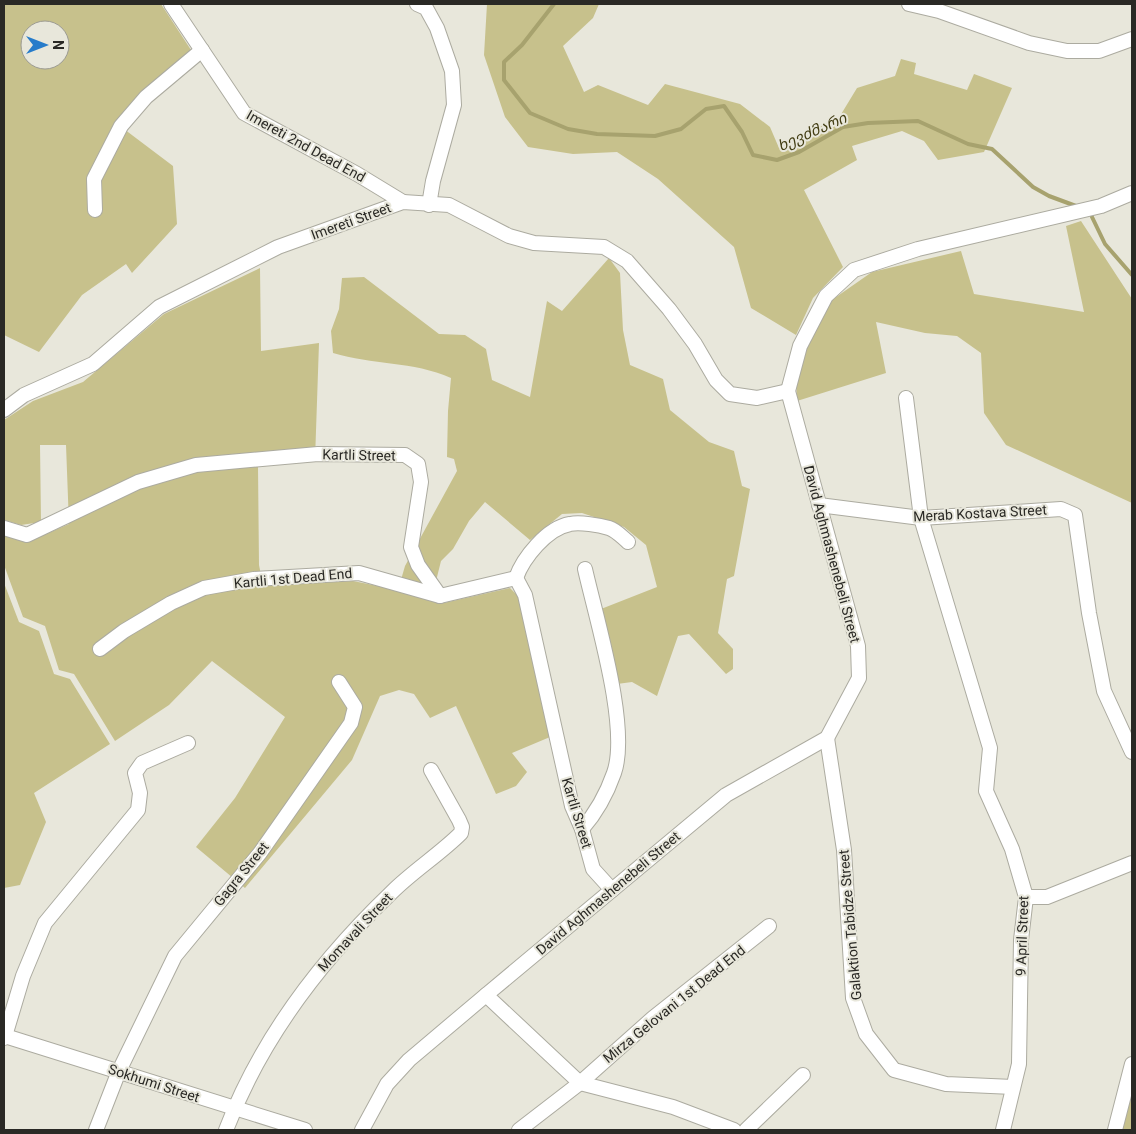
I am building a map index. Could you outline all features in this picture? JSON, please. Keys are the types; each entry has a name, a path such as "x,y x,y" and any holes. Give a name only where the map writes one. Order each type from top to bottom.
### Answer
{"street":[{"name":"Imereti 2nd Dead End","path":"171,4 244,113 357,174 403,202"},
{"path":"417,4 426,8 437,28 452,71 454,97 454,105 433,180 429,205"},
{"path":"909,4 940,11 1029,43 1067,52 1099,52 1132,39"},
{"path":"95,210 94,179 121,126 146,97 202,50"},
{"path":"788,391 800,346 813,319 826,296 854,270 918,249 1101,206 1132,193"},
{"name":"Imereti Street","path":"4,410 24,395 93,364 159,307 278,247 403,202 449,205 509,236 534,243 604,247 627,261 669,309 695,344 716,380 730,394 757,398 788,391"},
{"name":"David Aghmashenebeli Street","path":"362,1130 387,1084 409,1060 486,995 726,795 827,738 859,678 858,646 788,391"},
{"name":"9 April Street","path":"906,398 921,518 952,614 990,748 986,792 1012,849 1026,897 1021,940 1019,1064 1003,1130"},
{"name":"Kartli Street","path":"4,528 28,535 138,482 196,465 318,454 405,455 418,464 421,482 411,547 418,565 440,596"},
{"name":"Merab Kostava Street","path":"819,505 921,518 1061,509 1076,515 1089,613 1104,691 1132,752"},
{"path":"440,596 516,578 522,562 546,537 565,525 572,523 610,528 628,542"},
{"path":"582,829 594,816 615,772 619,722 585,569"},
{"name":"Kartli 1st Dead End","path":"100,649 171,603 204,588 254,579 359,573 440,596"},
{"name":"Kartli Street","path":"516,578 525,595 572,806 582,829 594,869 612,890"},
{"name":"Gagra Street","path":"96,1130 119,1071 174,956 260,853 350,723 355,707 339,682"},
{"name":"Galaktion Tabidze Street","path":"827,738 844,850 853,998 866,1034 894,1070 946,1084 1013,1087"},
{"path":"4,1037 23,976 45,923 138,810 140,793 135,773 142,763 188,743"},
{"name":"Momavali Street","path":"234,1109 253,1066 305,987 393,890 461,833 462,827 459,820 431,770"},
{"path":"1026,897 1047,897 1132,863"},
{"name":"Mirza Gelovani 1st Dead End","path":"519,1130 580,1083 653,1018 769,926"},
{"path":"486,995 580,1083 672,1107 734,1130"},
{"name":"Sokhumi Street","path":"4,1037 305,1130"},
{"path":"1115,1130 1132,1064"},
{"path":"746,1130 803,1075"},
{"path":"226,1130 234,1109"}],"shaded area":[{"path":"4,4 161,4 191,50 138,97 116,123 173,166 177,224 132,273 126,264 82,295 39,352 4,335"},
{"path":"487,4 599,4 593,18 563,46 584,92 598,85 648,105 665,84 740,104 770,127 779,148 840,116 857,88 895,76 901,59 916,63 914,74 967,90 974,74 1012,88 984,152 938,160 924,141 902,131 852,146 857,160 804,190 843,267 813,298 796,335 751,308 734,247 658,179 617,152 573,154 528,147 505,117 484,55"},
{"path":"1081,221 1132,299 1132,503 1006,445 984,413 981,353 957,336 925,333 876,322 886,373 797,401 796,379 810,337 829,302 872,272 961,251 974,294 1084,312 1066,226"},
{"path":"609,258 620,273 623,330 630,365 663,379 670,410 709,442 734,451 742,486 750,489 734,576 727,579 718,633 733,649 733,669 726,674 689,634 678,636 657,696 632,682 617,684 601,609 657,587 646,545 624,527 582,513 562,514 530,540 485,502 469,521 453,549 441,561 436,581 439,604 510,588 520,598 550,737 512,753 527,772 516,786 496,794 456,706 430,718 414,694 399,690 380,696 352,760 245,888 196,847 235,798 285,717 212,661 169,705 115,741 74,674 59,670 45,626 23,617 4,565 4,534 30,541 69,524 66,445 40,445 41,522 21,525 4,520 4,420 33,401 83,382 164,314 260,268 261,351 319,343 315,460 258,467 259,565 263,585 353,581 398,590 405,566 457,471 454,459 447,457 451,378 422,369 363,360 333,353 331,331 339,309 342,278 364,277 439,334 465,335 486,349 492,380 530,397 547,301 562,311"},
{"path":"4,583 19,622 39,631 54,674 70,679 110,744 34,793 46,822 20,885 4,888"},
{"path":"1132,1093 1132,1130 1121,1130"}],"waterway":[{"name":"ხევძმარი","path":"554,4 522,45 504,62 504,80 530,113 568,129 597,134 655,136 681,129 706,109 724,106 742,132 753,155 777,160 799,152 843,127 868,123 918,121 968,144 992,149 1033,187 1049,196 1076,206"},
{"name":"ხევძმარი","path":"1092,217 1105,244 1132,275"}]}
